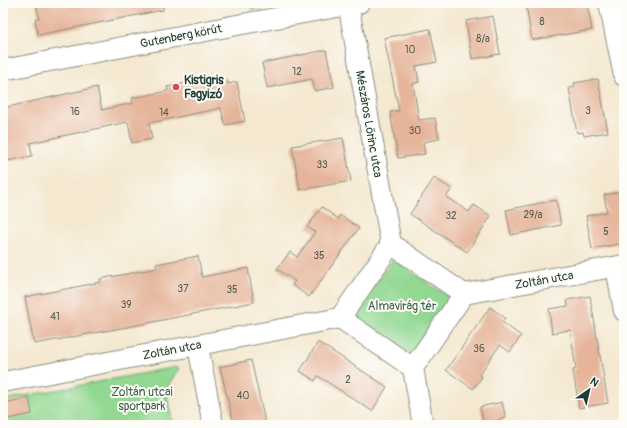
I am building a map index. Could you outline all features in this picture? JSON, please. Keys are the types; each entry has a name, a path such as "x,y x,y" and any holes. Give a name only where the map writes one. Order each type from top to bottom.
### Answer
{"street":[{"name":"Gutenberg körút","path":"3,70 350,3"},
{"name":"Mészáros Lőrinc utca","path":"350,3 391,244"},
{"path":"609,3 624,76"},
{"path":"413,368 340,318 391,244 464,294 413,368 423,425"},
{"path":"620,266 624,311"},
{"name":"Zoltán utca","path":"464,294 620,266"},
{"name":"Zoltán utca","path":"3,382 340,318"},
{"path":"198,346 213,425"}],"green space":[{"path":"252,3 292,3 251,10"},
{"name":"Almavirág tér","path":"393,259 450,298 411,354 354,315"},
{"name":"Zoltán utcai sportpark","path":"176,367 179,368 166,389 173,425 3,425 3,400"}],"building":[{"path":"36,3 163,3 163,10 38,35 35,19 39,18"},
{"path":"535,3 587,3 592,30 532,40 526,5"},
{"path":"493,16 500,54 472,59 466,21"},
{"path":"430,29 437,62 416,66 419,82 413,84 419,120 435,118 439,139 423,142 425,154 398,158 390,112 399,111 384,38"},
{"path":"326,50 334,87 315,91 312,79 267,88 262,63"},
{"path":"227,79 228,84 237,82 245,121 225,125 221,108 149,123 152,139 132,143 128,122 30,143 32,156 3,162 3,108 97,87 102,110 133,103 132,98 168,91 167,87 186,83 187,87"},
{"path":"598,79 608,132 584,136 583,132 577,133 569,88 575,87 574,83"},
{"path":"343,138 351,181 300,190 292,146"},
{"path":"434,178 452,189 446,197 469,212 474,205 491,216 467,252 410,214"},
{"path":"624,191 624,243 592,249 586,216 607,212 604,195"},
{"path":"556,200 561,225 511,235 506,210"},
{"path":"322,207 338,219 340,215 359,228 309,297 292,285 295,281 277,269 290,252 297,257 315,232 307,227"},
{"path":"198,256 202,277 248,268 254,302 34,344 25,297 101,282 100,279 157,268 156,264"},
{"path":"590,296 608,403 579,408 573,370 576,369 570,330 552,333 549,309 568,306 567,300"},
{"path":"490,307 505,318 502,322 521,336 510,352 500,345 479,375 482,377 473,389 446,370"},
{"path":"318,342 387,387 372,411 318,376 315,381 300,371"},
{"path":"251,360 265,422 252,425 234,425 220,367"},
{"path":"29,398 32,414 3,420 3,403"},
{"path":"502,402 506,418 498,420 500,425 484,425 480,407"}],"place":[{"name":"Kistigris Fagyizó","path":"176,87"}]}
